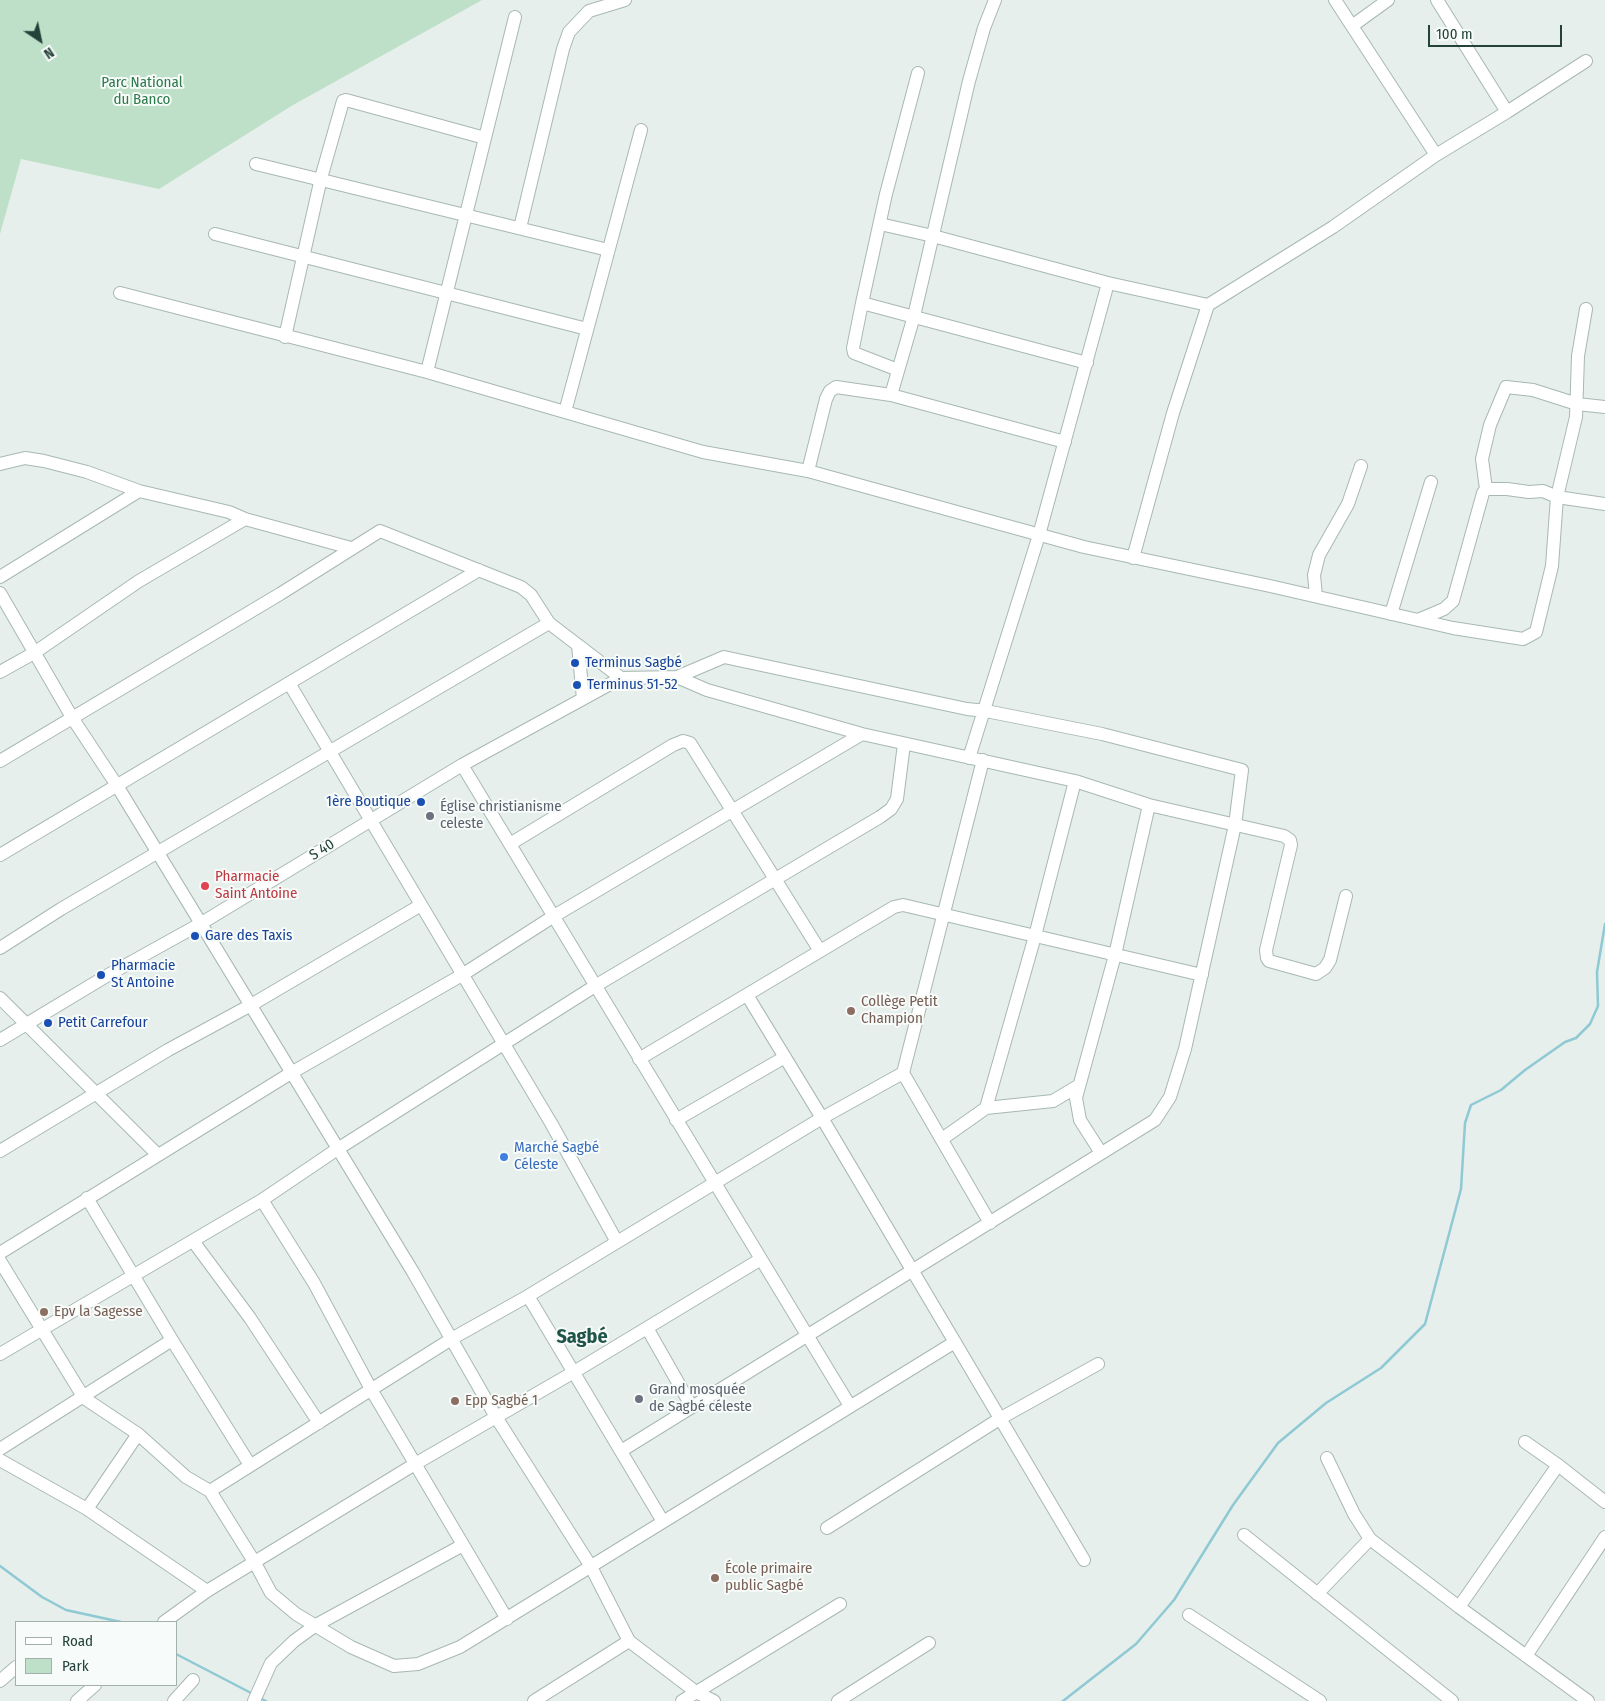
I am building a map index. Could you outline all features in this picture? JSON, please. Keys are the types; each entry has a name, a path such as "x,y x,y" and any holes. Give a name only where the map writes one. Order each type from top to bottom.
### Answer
{"street":[{"path":"520,228 563,49 569,32 588,11 625,0"},
{"path":"890,395 914,316 969,81 984,28 995,0"},
{"path":"1335,0 1436,154"},
{"path":"1352,26 1388,0"},
{"path":"1437,0 1508,112"},
{"path":"427,372 515,17"},
{"path":"1133,558 1173,413 1208,305 1333,227 1436,154 1508,112 1586,61"},
{"path":"898,370 854,353 853,348 880,224 918,73"},
{"path":"285,337 305,256 321,178 341,104 346,100 485,138"},
{"path":"565,412 641,130"},
{"path":"256,164 321,178 608,250"},
{"path":"880,224 933,236 1108,283 1208,305"},
{"path":"215,234 587,329"},
{"path":"970,758 1039,535 1108,283"},
{"path":"120,293 427,372 703,452 808,471 1039,535 1133,558 1316,596 1418,620 1507,638 1523,639 1531,637 1540,621 1552,566 1557,497 1577,404 1578,356 1586,309"},
{"path":"862,303 1087,363"},
{"path":"808,471 830,391 836,388 845,387 890,395 1065,442"},
{"path":"1418,620 1444,609 1453,601 1486,489 1482,459 1490,425 1506,387 1533,390 1577,404 1605,407"},
{"path":"0,464 25,458 35,459 87,472 139,491 229,512 245,519 351,548"},
{"path":"1316,596 1314,575 1319,555 1348,504 1361,466"},
{"path":"1391,614 1431,482"},
{"path":"1486,489 1543,491 1557,497 1605,504"},
{"path":"0,577 139,491"},
{"path":"0,672 34,653 139,581 245,519"},
{"path":"0,761 280,594 380,531 521,587 531,595 549,623 621,678 677,677 724,657 968,710 986,711 1102,734 1242,770 1235,825 1178,1074 1162,1111 1155,1120 621,1452"},
{"path":"0,855 116,784 479,570"},
{"path":"0,593 73,719 116,784 156,853 251,1005 336,1150 452,1338 496,1417 590,1565 629,1642 696,1692 714,1701"},
{"path":"0,948 156,853 549,623"},
{"path":"578,645 583,699"},
{"path":"677,677 707,690 862,734 1075,781 1149,805 1290,840 1291,845 1266,950 1266,958 1269,961 1316,974 1325,968 1330,960 1346,896"},
{"name":"S 40","path":"0,1040 200,924 462,765 621,678"},
{"path":"289,683 551,1123 617,1242"},
{"path":"0,1253 291,1073 462,975 554,916 862,734"},
{"path":"510,844 683,741 690,743 699,753 774,879 820,951"},
{"path":"0,1354 262,1200 336,1150 595,986 891,809 897,799 904,744"},
{"path":"983,760 903,1073 990,1223"},
{"path":"462,765 638,1059 850,1406"},
{"path":"986,1108 1035,936 1075,781"},
{"path":"1101,1153 1080,1120 1076,1098 1114,955 1149,805"},
{"path":"0,1151 168,1050 251,1005 421,905"},
{"path":"638,1059 894,907 903,905 1202,975"},
{"path":"747,995 913,1270 1084,1560"},
{"path":"0,998 158,1155"},
{"path":"676,1120 785,1057"},
{"path":"210,1491 372,1391 452,1338 528,1296 714,1182 903,1073"},
{"path":"942,1139 986,1108 1053,1101 1078,1086"},
{"path":"87,1198 250,1465"},
{"path":"262,1200 319,1291 372,1391 507,1619"},
{"path":"193,1242 250,1318 319,1423"},
{"path":"165,1621 207,1591 415,1464 574,1372 761,1259"},
{"path":"0,1261 84,1398 138,1434 186,1477 210,1491 255,1563 271,1593 296,1614 368,1656 394,1666 406,1666 460,1647 662,1520 955,1342"},
{"path":"528,1296 662,1520"},
{"path":"646,1328 692,1407"},
{"path":"0,1448 84,1398 172,1340"},
{"path":"827,1528 1000,1418 1098,1364"},
{"path":"87,1510 138,1434"},
{"path":"1524,1442 1558,1465 1605,1502"},
{"path":"1327,1458 1354,1514 1370,1539 1588,1701"},
{"path":"0,1460 87,1510 207,1591"},
{"path":"1459,1607 1558,1465"},
{"path":"1244,1535 1452,1701"},
{"path":"1526,1656 1605,1537"},
{"path":"1317,1594 1370,1539"},
{"path":"254,1701 271,1663 294,1641 316,1624 463,1544"},
{"path":"682,1701 840,1604"},
{"path":"1189,1615 1320,1701"},
{"path":"534,1701 629,1642"},
{"path":"838,1701 928,1643"},
{"path":"0,1681 15,1668"},
{"path":"174,1701 193,1680"},
{"path":"77,1701 93,1686"}],"green space":[{"name":"Parc National du Banco","path":"0,0 482,0 293,105 159,189 21,159 0,234"}],"waterway":[{"path":"1063,1701 1136,1644 1174,1600 1233,1505 1278,1443 1326,1403 1381,1368 1425,1324 1461,1189 1465,1123 1471,1105 1501,1090 1525,1070 1565,1042 1576,1038 1590,1024 1598,1006 1597,972 1605,924"},
{"path":"0,1566 42,1597 66,1610 116,1621"},
{"path":"178,1655 253,1694"},
{"path":"260,1698 266,1701"}],"place":[{"name":"Terminus Sagbé","path":"575,663"},
{"name":"Terminus 51-52","path":"577,685"},
{"name":"1ère Boutique","path":"421,802"},
{"name":"Église christianisme celeste","path":"430,816"},
{"name":"Pharmacie Saint Antoine","path":"205,886"},
{"name":"Gare des Taxis","path":"195,936"},
{"name":"Pharmacie St Antoine","path":"101,975"},
{"name":"Collège Petit Champion","path":"851,1011"},
{"name":"Petit Carrefour","path":"48,1023"},
{"name":"Marché Sagbé Céleste","path":"504,1157"},
{"name":"Epv la Sagesse","path":"44,1312"},
{"name":"Grand mosquée de Sagbé céleste","path":"639,1399"},
{"name":"Epp Sagbé 1","path":"455,1401"},
{"name":"École primaire public Sagbé","path":"715,1578"}],"district":[{"name":"Sagbé","path":"582,1337"}]}
